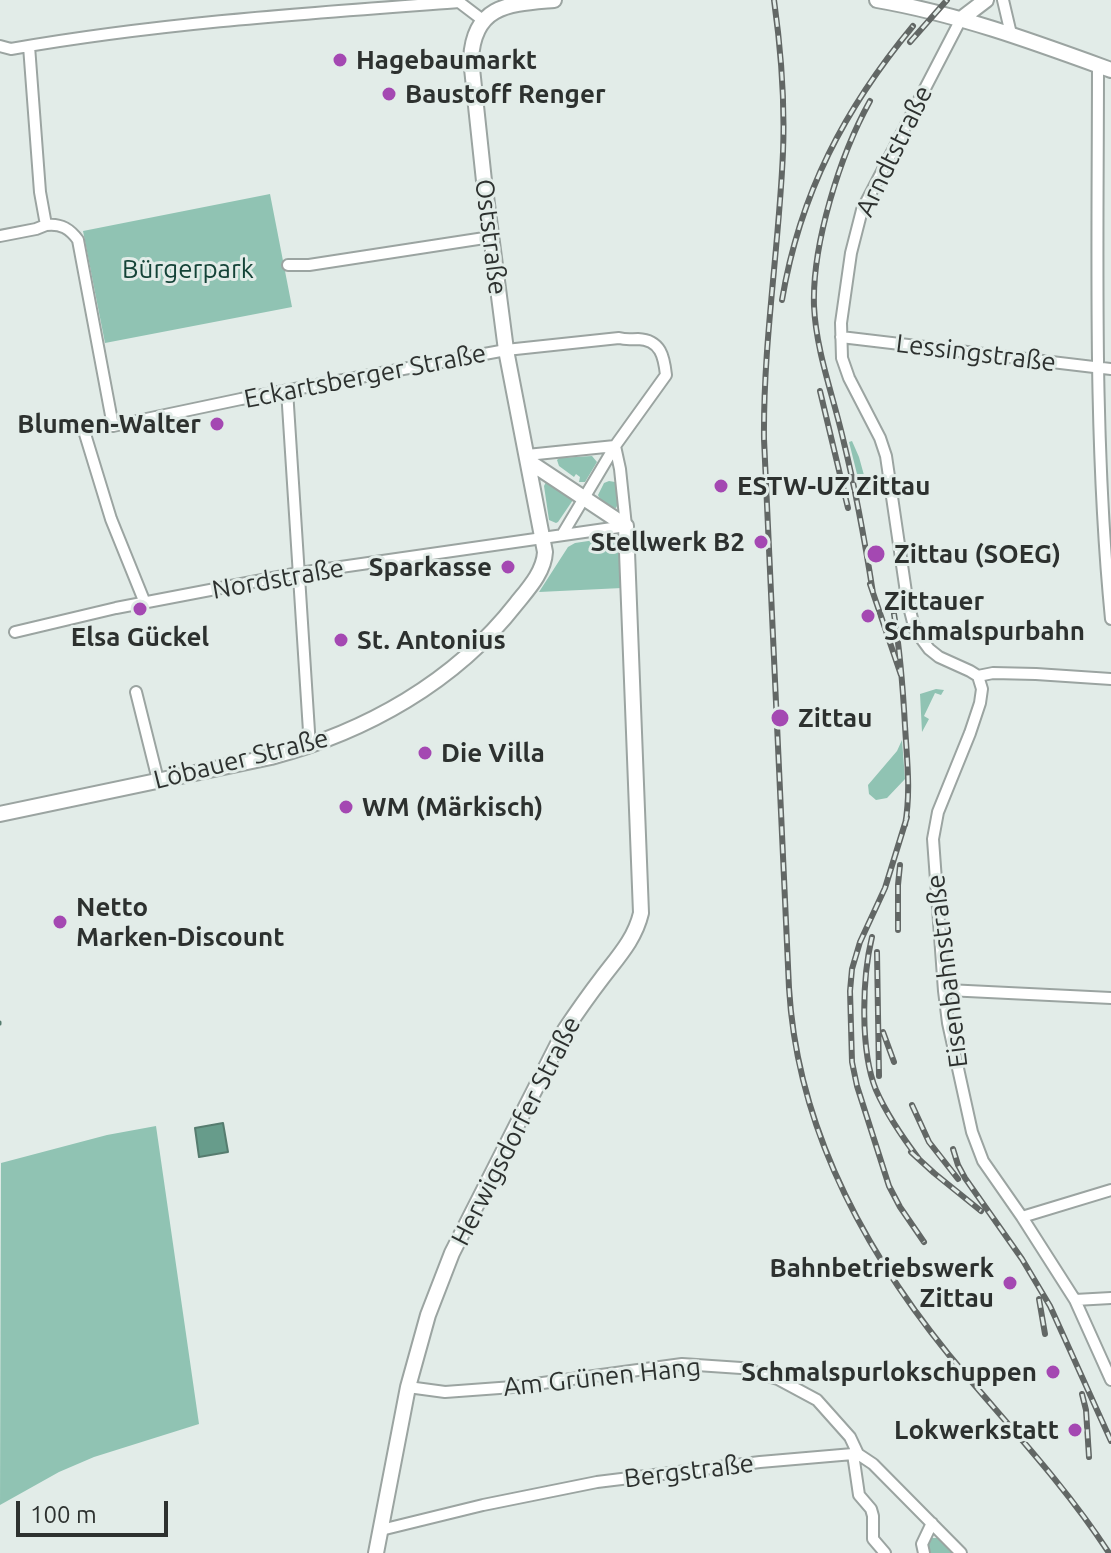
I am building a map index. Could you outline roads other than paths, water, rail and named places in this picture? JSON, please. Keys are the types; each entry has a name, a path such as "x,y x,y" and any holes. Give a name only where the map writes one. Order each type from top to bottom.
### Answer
{"main road":[{"path":"484,21 501,7 554,0"},
{"path":"877,0 961,19 1104,68"},
{"path":"961,19 986,0"},
{"name":"Oststraße","path":"484,21 472,47 471,73 506,350 543,538"},
{"path":"527,458 626,526"},
{"name":"Herwigsdorfer Straße","path":"376,1553 408,1387 428,1315 452,1253 565,1030 629,944 638,925 641,900 626,526"},
{"name":"Löbauer Straße","path":"0,814 271,757 310,747 364,724 401,704 465,657 506,616 544,563 543,538"}],"street":[{"path":"1003,0 1011,34"},
{"path":"0,58 6,48 177,26 459,1 484,21"},
{"name":"Arndtstraße","path":"961,19 862,210 851,253 841,337 842,358 849,378 886,456 907,599 915,630 939,657 978,676"},
{"path":"0,236 46,225 40,192 29,46"},
{"path":"1104,68 1099,367 1104,549 1111,619"},
{"name":"Eckartsberger Straße","path":"46,225 62,226 78,240 113,426 506,350 619,338 643,339 658,346 663,353 666,375 615,446"},
{"path":"288,265 309,265 491,237"},
{"name":"Lessingstraße","path":"841,337 1111,369"},
{"path":"287,390 310,747"},
{"path":"85,434 111,519 145,603"},
{"path":"527,458 615,446"},
{"path":"562,535 615,446"},
{"path":"543,538 626,526 615,446"},
{"name":"Nordstraße","path":"15,632 299,573 543,538"},
{"path":"978,676 993,673 1111,679"},
{"name":"Eisenbahnstraße","path":"978,676 982,689 980,703 938,812 933,839 944,991 959,1078 972,1132 988,1171 1022,1217 1075,1300 1111,1380"},
{"path":"136,692 158,780"},
{"path":"944,991 1111,998"},
{"path":"1022,1217 1111,1190"},
{"path":"1075,1300 1111,1298"},
{"name":"Am Grünen Hang","path":"408,1387 445,1392 513,1387 682,1364 741,1368 778,1379 817,1400 850,1437 856,1454"},
{"path":"856,1454 873,1464 961,1553"},
{"path":"856,1454 859,1495 871,1509 873,1539 885,1553"},
{"name":"Bergstraße","path":"381,1530 597,1482 856,1454"},
{"path":"924,1553 922,1544 932,1523"}],"railway":[{"path":"774,0 782,76 783,133 766,367 764,439 789,988 805,1089 820,1137 840,1184 889,1272 949,1355 1052,1476 1109,1553"},
{"path":"910,42 947,0"},
{"path":"782,300 800,224 829,154 866,88 913,26"},
{"path":"870,101 848,147 830,200 818,255 814,306 818,340 852,480 873,593"},
{"path":"820,391 848,508"},
{"path":"870,584 901,675"},
{"path":"894,614 907,764 905,825"},
{"path":"907,817 885,888 860,942 852,969 852,1062 889,1186 924,1242"},
{"path":"898,930 900,865"},
{"path":"872,937 864,1014 871,1074 885,1108 919,1159"},
{"path":"877,952 879,1076"},
{"path":"883,1032 894,1062"},
{"path":"912,1105 929,1142 958,1179"},
{"path":"953,1149 965,1178 1022,1259 1050,1306 1111,1441"},
{"path":"911,1152 981,1211"},
{"path":"1039,1299 1045,1334"},
{"path":"1082,1394 1089,1457"}],"place":[{"name":"Hagebaumarkt","path":"340,60"},
{"name":"Baustoff Renger","path":"389,94"},
{"name":"Blumen-Walter","path":"217,424"},
{"name":"ESTW-UZ Zittau","path":"721,486"},
{"name":"Stellwerk B2","path":"761,542"},
{"name":"Zittau (SOEG)","path":"876,554"},
{"name":"Sparkasse","path":"508,567"},
{"name":"Elsa Gückel","path":"140,609"},
{"name":"Zittauer Schmalspurbahn","path":"868,616"},
{"name":"St. Antonius","path":"341,640"},
{"name":"Zittau","path":"780,718"},
{"name":"Die Villa","path":"425,753"},
{"name":"WM (Märkisch)","path":"346,807"},
{"name":"Netto Marken-Discount","path":"60,922"},
{"name":"Bahnbetriebswerk Zittau","path":"1010,1283"},
{"name":"Schmalspurlokschuppen","path":"1053,1372"},
{"name":"Lokwerkstatt","path":"1075,1430"}],"park label":[{"name":"Bürgerpark","path":"188,269"}]}
